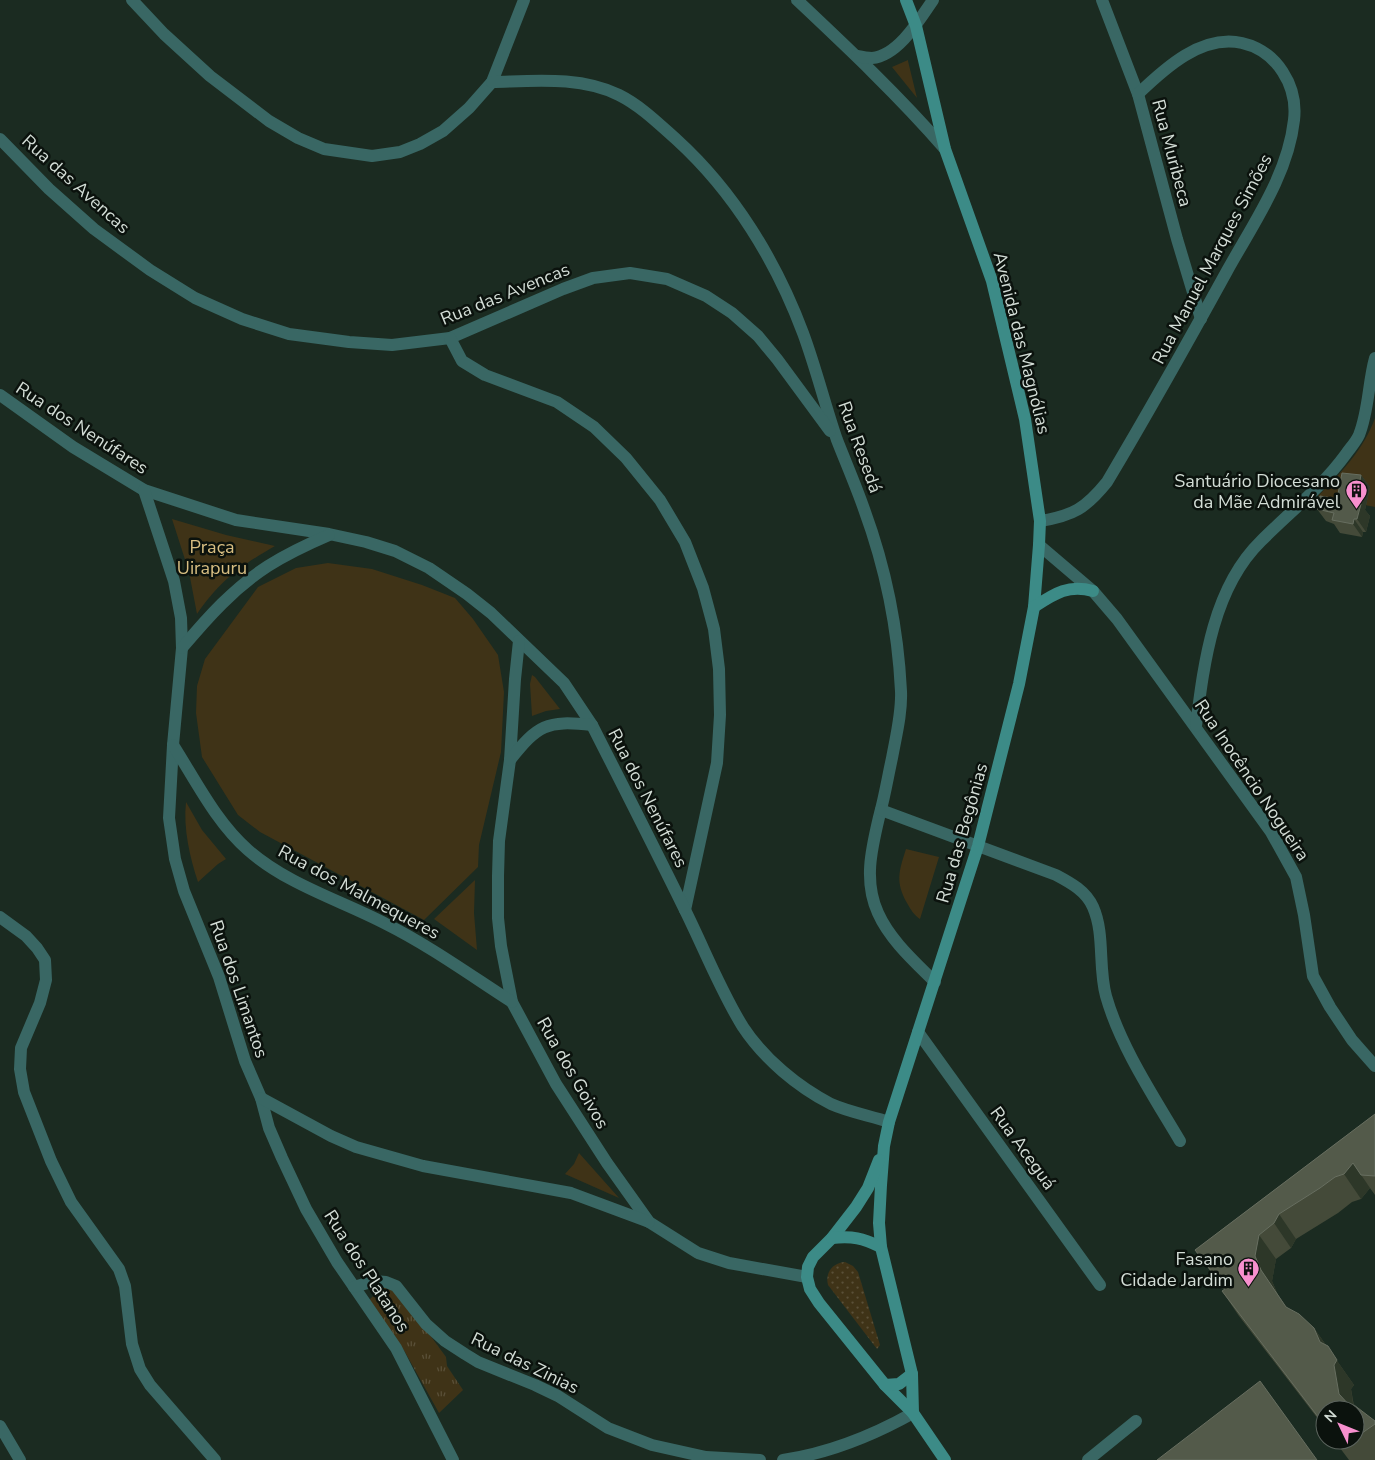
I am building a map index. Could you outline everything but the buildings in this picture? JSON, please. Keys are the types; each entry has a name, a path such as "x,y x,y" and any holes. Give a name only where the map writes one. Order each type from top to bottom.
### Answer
{"main road":[{"name":"Avenida das Magnólias","path":"906,0 916,26 945,149 992,281 1025,419 1040,521"},
{"name":"Rua das Begônias","path":"806,1277 813,1257 832,1238 868,1188 884,1146 918,1032 978,846 1019,684 1034,607 1040,545 1040,521"},
{"path":"1034,607 1052,596 1078,587 1093,591"},
{"name":"Rua das Begônias","path":"884,1146 880,1214 881,1247 912,1374 913,1413"},
{"path":"832,1238 855,1237 867,1240 881,1247"},
{"path":"806,1277 810,1289 820,1303 884,1385 913,1413 945,1460"},
{"path":"884,1385 899,1384 912,1374"}],"street":[{"path":"132,0 210,76 270,121 298,138 324,149 372,156 400,152 413,147 443,131 469,108 492,82 524,0"},
{"name":"Avenida das Magnólias","path":"797,0 857,56 923,123 945,149"},
{"path":"857,56 874,58 885,54 904,39 916,26 933,0"},
{"name":"Rua Muribeca","path":"1102,0 1138,94 1177,239 1201,319"},
{"name":"Rua Manuel Marques Simões","path":"1040,521 1062,518 1077,510 1094,498 1107,482 1201,319 1271,192 1287,155 1294,119 1294,95 1288,80 1279,66 1266,54 1250,44 1230,40 1185,54 1158,75 1138,94"},
{"name":"Rua Resedá","path":"492,82 586,82 620,96 650,115 691,153 729,198 767,254 802,332 837,440 864,510 879,558 893,624 901,693 898,725 881,810 872,844 869,873 872,891 878,912 889,931 910,957 935,982"},
{"name":"Rua das Avencas","path":"0,139 49,189 94,229 150,270 195,298 242,320 289,334 392,345 450,338 593,278 630,274 667,279 706,296 732,313 758,336 837,440"},
{"path":"450,338 462,360 485,375 557,402 594,427 626,458 660,500 685,542 703,588 714,629 719,669 720,715 717,763 685,910"},
{"path":"1196,726 1209,646 1223,598 1236,571 1260,542 1306,499 1340,463 1358,437 1367,408 1375,358"},
{"name":"Rua dos Nenúfares","path":"0,395 73,447 144,490"},
{"path":"144,490 236,520 329,534"},
{"name":"Rua dos Limantos","path":"144,490 174,581 181,618 182,648 173,745 169,818 175,859 184,890 220,977 245,1061 261,1098"},
{"path":"182,648 216,609 238,588 267,566 294,550 329,534"},
{"name":"Rua dos Nenúfares","path":"329,534 395,550 429,568 479,604 564,683 592,725 685,910 728,1001 744,1028 760,1048 794,1080 832,1104 890,1122"},
{"name":"Rua Inocêncio Nogueira","path":"1040,545 1093,591 1134,640 1271,832 1296,877 1304,914 1313,976 1330,1007 1352,1040 1375,1066"},
{"name":"Rua dos Goivos","path":"519,640 514,678 510,760 499,841 498,876 498,918 501,946 512,1002 556,1084 597,1148 649,1222 698,1253 738,1265 806,1277"},
{"path":"510,760 526,740 536,731 548,725 566,722 592,725"},
{"name":"Rua dos Malmequeres","path":"173,745 229,830 248,850 268,866 294,881 386,924 427,947 512,1002"},
{"path":"881,810 1056,875 1086,894 1098,920 1101,972 1106,996 1117,1026 1139,1072 1180,1142"},
{"path":"0,917 26,936 45,960 46,980 40,1003 21,1048 20,1069 24,1092 51,1161 71,1202 119,1269 125,1286 132,1344 140,1369 150,1385 215,1460"},
{"name":"Rua Aceguá","path":"918,1032 1100,1285"},
{"path":"261,1098 331,1136 356,1146 423,1166 572,1194 649,1222"},
{"name":"Rua dos Platanos","path":"261,1098 269,1128 306,1209 354,1287 396,1348 453,1460"},
{"name":"Rua das Zinias","path":"354,1287 374,1281 386,1282 396,1286 426,1324 465,1354 478,1362 558,1396 608,1428 652,1445 706,1457 760,1460"},
{"path":"783,1460 804,1457 837,1448 885,1428 913,1413"},
{"path":"1088,1460 1136,1421"},
{"path":"0,1426 20,1460"}],"green space":[{"path":"908,61 917,98 892,67"},
{"path":"1375,418 1375,507 1318,496 1358,450"},
{"name":"Praça Uirapuru","path":"172,519 226,535 275,546 251,560 232,575 214,592 197,614 189,572"},
{"path":"328,563 372,569 455,598 473,619 498,655 504,692 501,752 479,845 478,867 424,920 260,832 238,815 202,757 196,713 197,686 205,659 258,587 296,568"},
{"path":"532,675 560,709 532,716 530,684"},
{"path":"186,802 202,830 226,859 198,882 188,843 185,822"},
{"path":"906,849 939,857 920,919 910,908 901,889 899,876"},
{"path":"475,880 474,913 477,950 434,919"},
{"path":"579,1153 619,1198 565,1174 574,1164"},
{"path":"845,1262 853,1266 858,1272 880,1345 877,1349 828,1285 827,1281 831,1269 836,1264"},
{"path":"384,1286 392,1290 424,1327 446,1357 447,1366 463,1390 439,1413 405,1352 369,1300"}],"place":[{"name":"Santuário Diocesano da Mãe Admirável","path":"1356,510"},
{"name":"Fasano Cidade Jardim","path":"1249,1288"}]}
